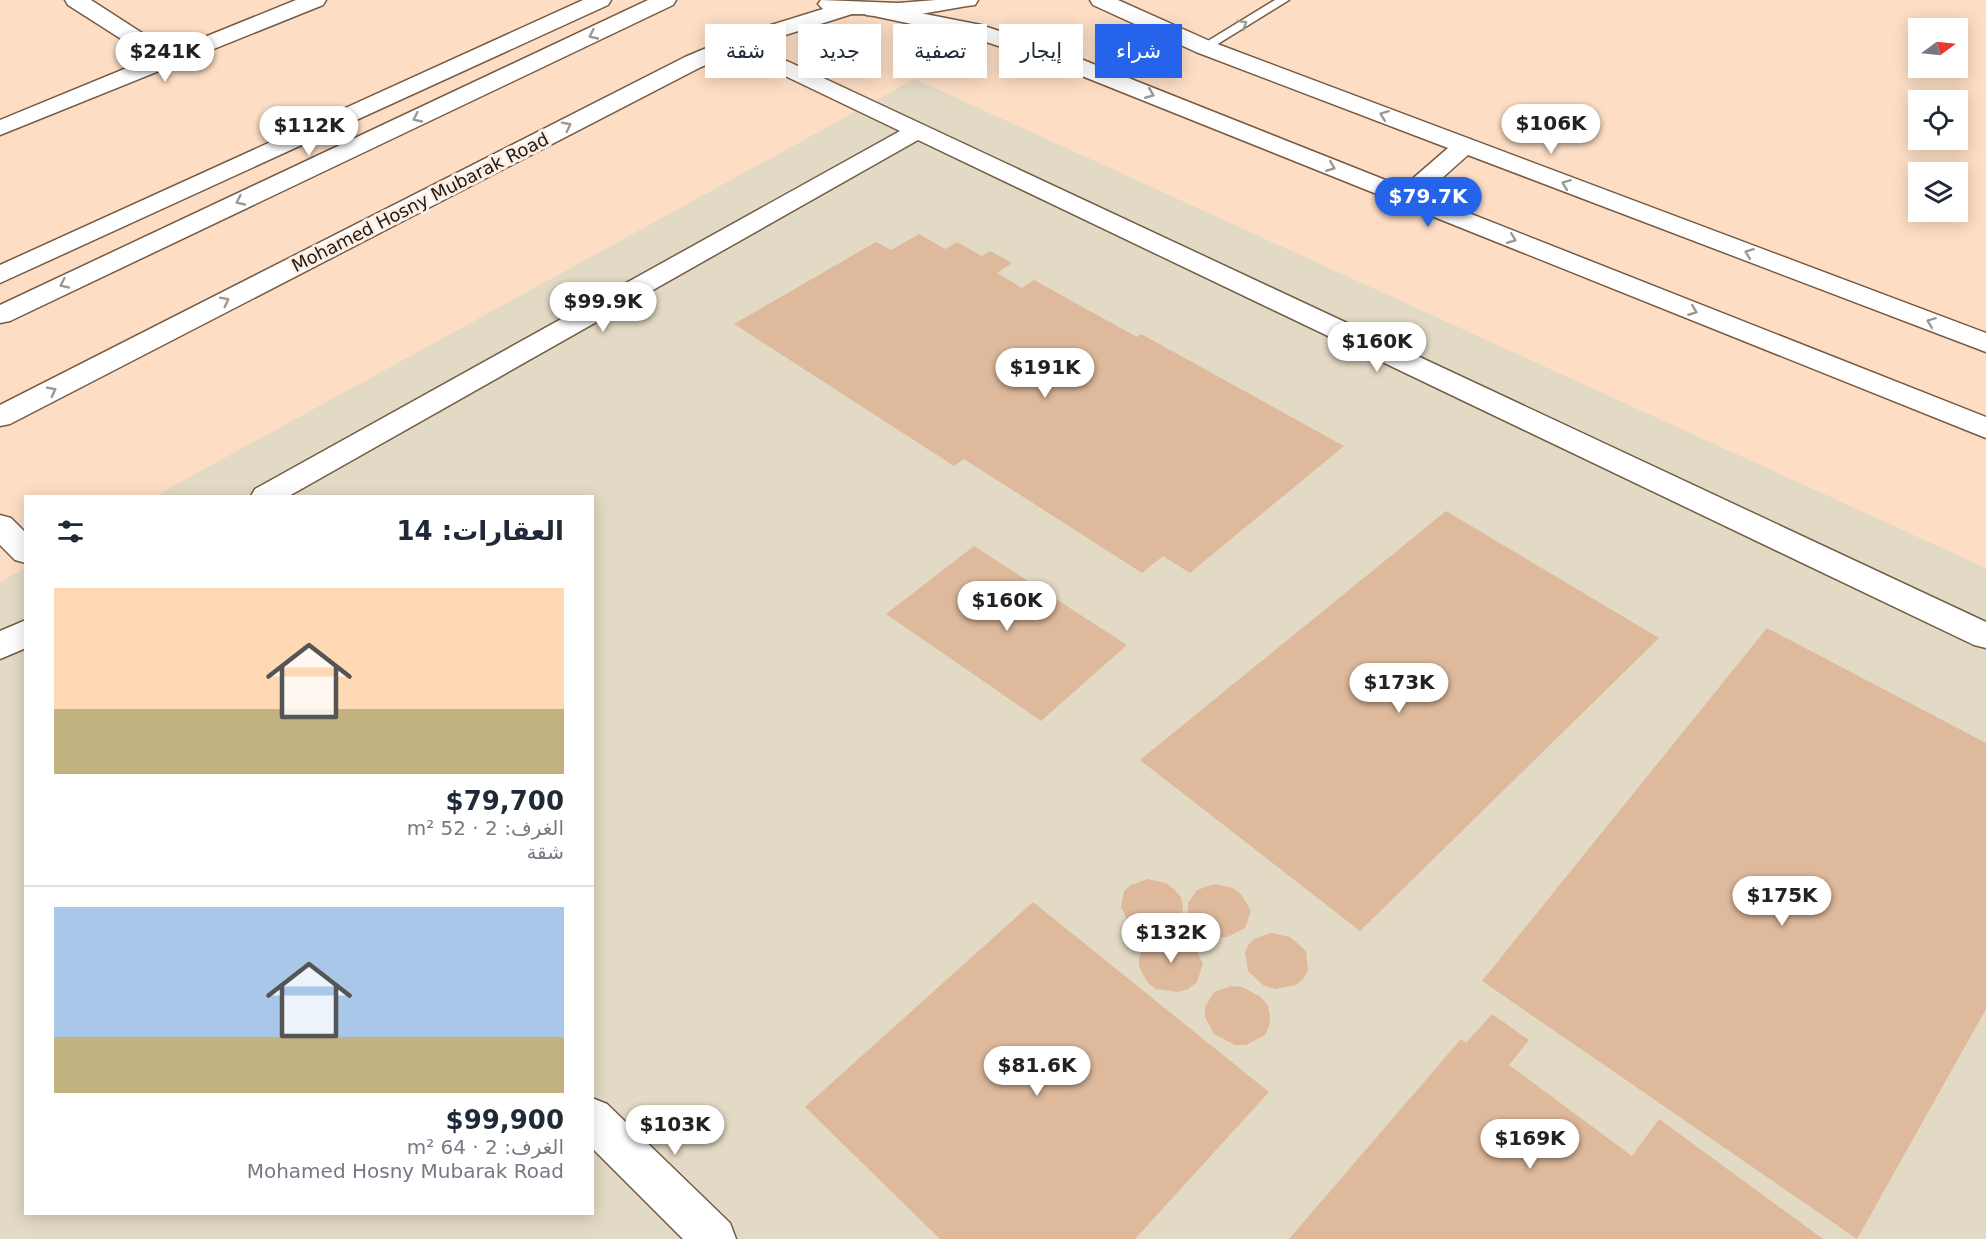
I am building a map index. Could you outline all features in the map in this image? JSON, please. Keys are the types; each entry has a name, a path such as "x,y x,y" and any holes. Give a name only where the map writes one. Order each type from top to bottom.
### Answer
{"main road":[{"path":"76,0 169,60"},
{"path":"0,129 315,0"},
{"path":"0,275 600,0"},
{"path":"0,315 664,0"},
{"path":"814,0 849,8 874,10 926,8 966,0"},
{"path":"1101,0 1135,18 1204,47 1986,343"},
{"name":"Mohamed Hosny Mubarak Road","path":"0,417 693,62 743,40 849,8"},
{"path":"874,10 973,30 1015,42 1986,428"},
{"path":"787,68 1986,636"},
{"path":"268,495 918,130"},
{"path":"1406,196 1465,146"},
{"path":"0,526 24,550"},
{"path":"0,647 24,633"},
{"path":"594,1120 714,1239"}],"lane":[{"path":"1204,47 1283,0"}],"shaded area":[{"path":"915,79 1986,568 1986,1239 0,1239 0,582 24,569 24,1215 594,1215 594,495 157,495"}],"building":[{"path":"919,234 945,249 957,242 982,256 990,251 1012,263 997,273 1022,288 1034,280 1137,337 1141,334 1344,446 1190,573 1163,556 1142,573 964,459 954,466 734,324 876,242 891,250"},
{"path":"1446,511 1659,638 1360,931 1140,760"},
{"path":"974,546 1127,645 1041,721 886,614"},
{"path":"1767,628 1986,743 1986,1009 1857,1239 1482,981"},
{"path":"1148,879 1166,883 1174,889 1181,897 1183,906 1182,915 1177,923 1159,932 1148,932 1129,923 1121,907 1124,891 1131,885"},
{"path":"1214,884 1233,888 1241,894 1251,911 1245,928 1227,937 1216,937 1197,928 1188,912 1188,903 1197,890"},
{"path":"1033,902 1269,1092 1135,1239 940,1239 805,1107"},
{"path":"1271,933 1290,937 1306,951 1308,970 1296,985 1275,989 1263,985 1248,971 1245,953 1248,945 1254,939"},
{"path":"1166,936 1186,940 1194,946 1203,964 1197,982 1188,989 1178,992 1156,989 1147,982 1139,966 1139,957 1148,942"},
{"path":"1232,986 1242,987 1261,997 1268,1006 1269,1026 1265,1035 1246,1045 1235,1045 1214,1034 1205,1017 1205,1007 1214,992"},
{"path":"1492,1014 1529,1040 1509,1065 1632,1156 1659,1119 1823,1239 1289,1239 1461,1039 1466,1043"}]}
